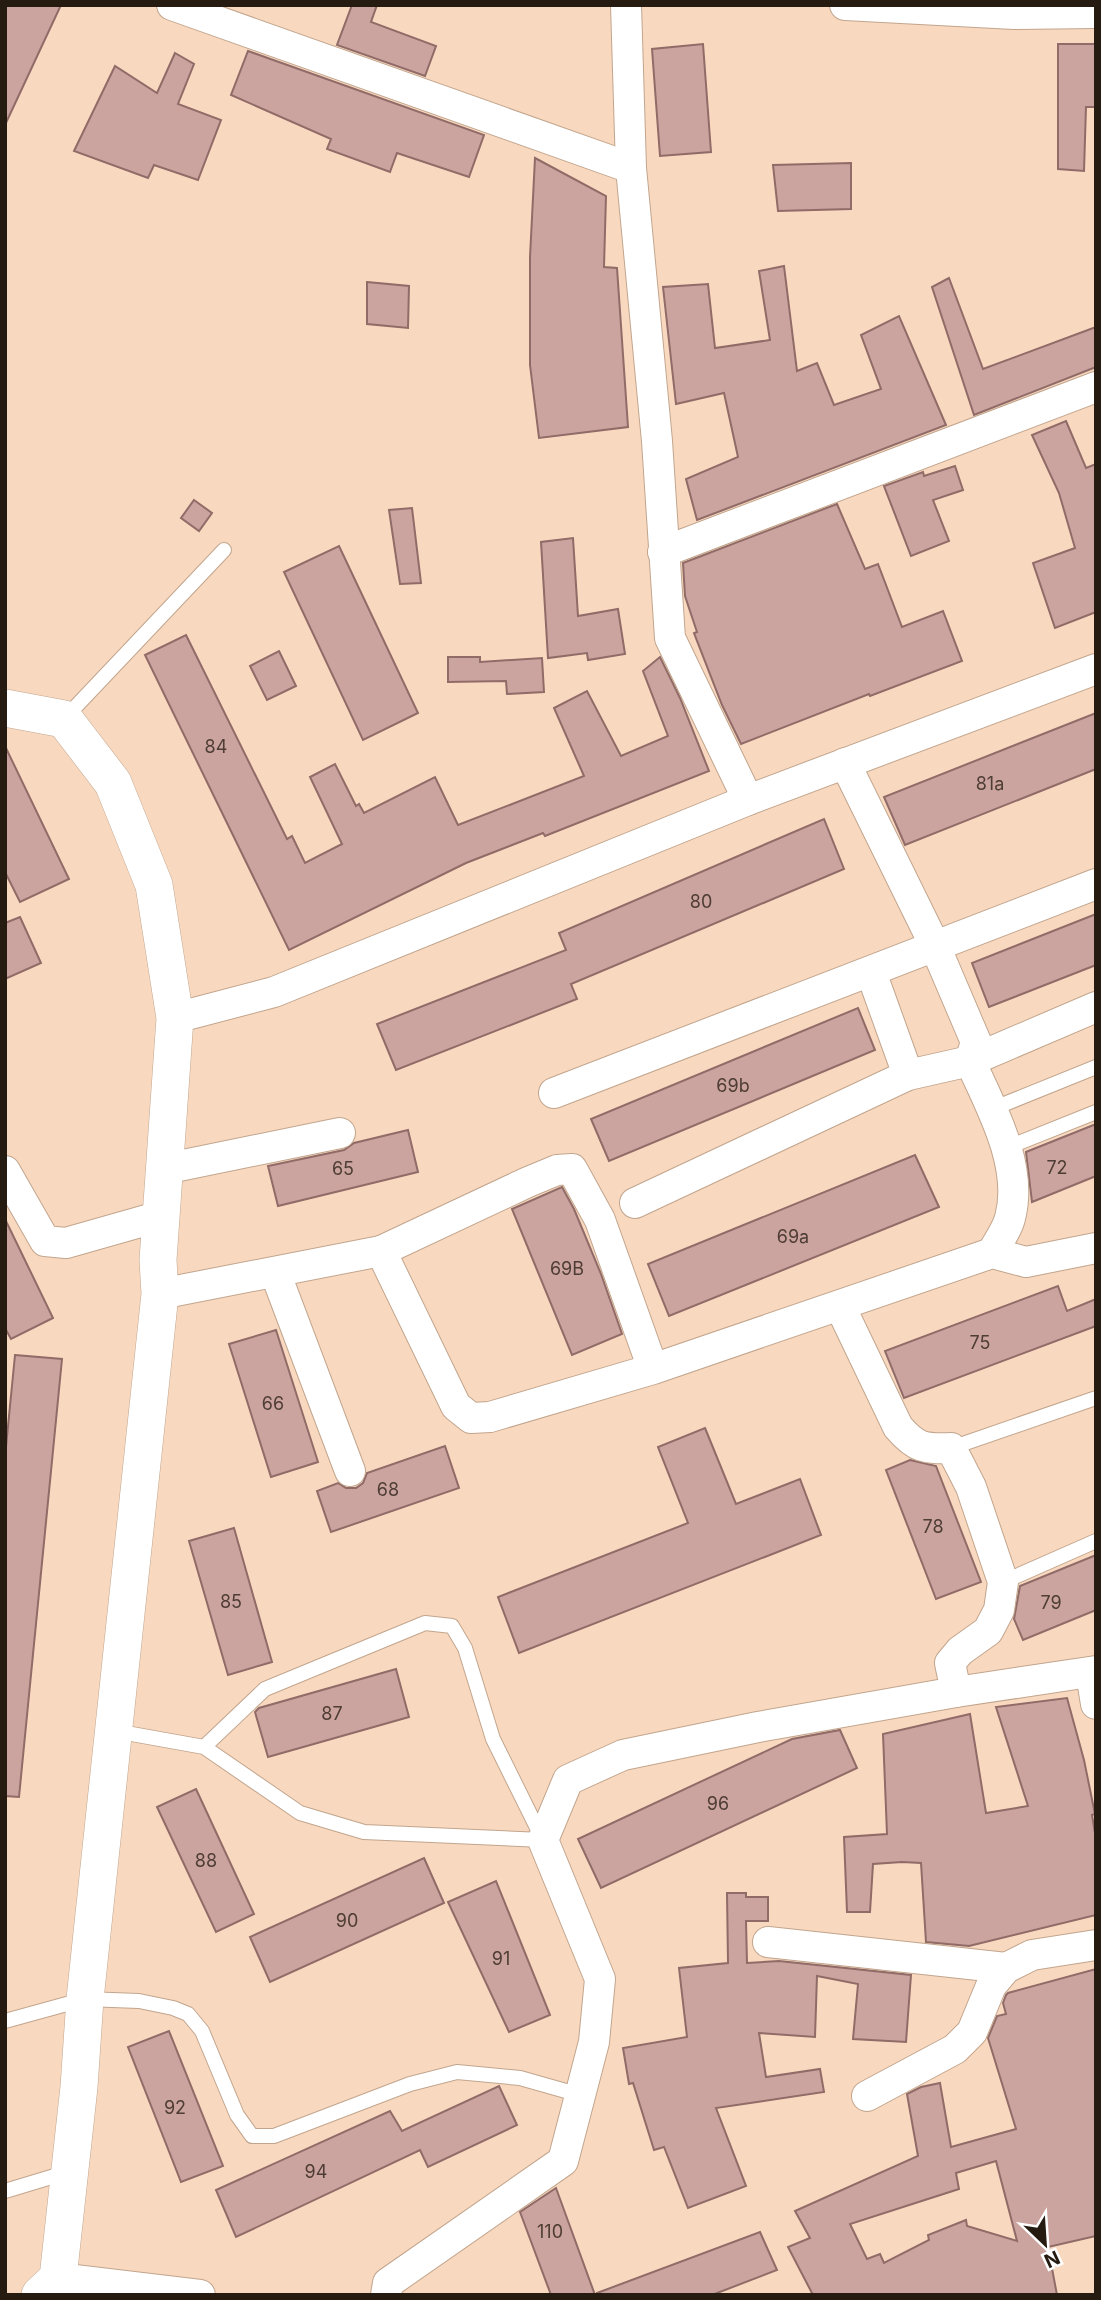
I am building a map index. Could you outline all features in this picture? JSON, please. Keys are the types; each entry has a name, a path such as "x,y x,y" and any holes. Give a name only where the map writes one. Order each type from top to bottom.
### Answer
{"street":[{"path":"172,5 631,168"},
{"path":"626,5 631,168 657,441 670,638 748,800"},
{"path":"845,5 1014,14 1096,13"},
{"path":"663,552 1096,387"},
{"path":"175,1018 274,992 748,800 1096,669"},
{"path":"5,708 64,719 113,783 154,885 175,1018 158,1260 160,1294 85,1998 70,2171 49,2287 200,2295"},
{"path":"845,763 935,946 976,1042 970,1061 1003,1133 1013,1186 1010,1219 992,1253"},
{"path":"554,1093 1096,884"},
{"path":"872,972 908,1075"},
{"path":"635,1203 908,1075 970,1061 1096,1006"},
{"path":"164,1169 340,1133"},
{"path":"160,1294 381,1251 528,1182 557,1170 572,1169 600,1220 653,1369"},
{"path":"5,1171 45,1241 66,1243 161,1216"},
{"path":"381,1251 456,1406 471,1418 490,1417 653,1369 992,1253 1026,1262 1096,1248"},
{"path":"275,1272 350,1471"},
{"path":"840,1306 898,1427 911,1443 929,1449 951,1448 971,1487 1003,1582 999,1610 988,1631 960,1651 950,1663 956,1692"},
{"path":"386,2295 388,2283 563,2161 594,2042 600,1979 543,1840 568,1780 623,1755 758,1727 956,1692 1093,1672 1096,1704"},
{"path":"768,1942 1006,1968"},
{"path":"867,2096 955,2049 972,2032 991,1986 1006,1968 1032,1955 1096,1945"}],"lane":[{"path":"64,719 224,550"},
{"path":"992,1109 1096,1067"},
{"path":"1006,1148 1096,1112"},
{"path":"951,1448 1096,1398"},
{"path":"1003,1582 1096,1541"},
{"path":"113,1731 204,1747 300,1814 364,1832 543,1840 493,1739 465,1648 452,1626 425,1623 265,1689 204,1747"},
{"path":"5,2021 85,1998 139,2001 188,2014 202,2031 237,2115 252,2136 274,2136 410,2084 457,2072 520,2078 580,2095"},
{"path":"5,2190 70,2171"}],"building":[{"path":"5,5 61,5 5,125"},
{"path":"352,5 377,5 371,22 436,46 425,76 337,45"},
{"path":"703,44 711,152 660,156 652,49"},
{"path":"1058,44 1096,44 1096,107 1086,107 1084,171 1058,169"},
{"path":"248,51 484,135 469,177 397,153 390,172 327,149 331,139 231,95"},
{"path":"175,53 194,64 178,104 221,120 198,180 154,165 148,178 74,151 115,66 157,93"},
{"path":"535,158 606,196 604,267 617,268 628,427 539,438 530,365 530,257"},
{"path":"851,163 851,209 778,211 773,165"},
{"path":"784,266 797,371 817,363 834,405 881,389 861,335 899,316 946,425 697,520 686,479 738,457 724,393 676,404 663,287 708,284 715,348 770,340 759,271"},
{"path":"949,278 983,369 1096,327 1096,367 974,415 932,287"},
{"path":"367,282 409,286 408,328 367,324"},
{"path":"1066,421 1086,468 1096,464 1096,612 1055,628 1033,563 1075,548 1059,493 1032,435"},
{"path":"955,466 963,490 933,500 949,541 911,556 884,486 923,472 924,476"},
{"path":"194,500 212,513 199,531 181,518"},
{"path":"837,504 865,569 878,564 902,627 943,611 962,661 741,744 722,705 694,633 697,632 685,596 683,563"},
{"path":"412,508 421,583 400,584 389,510"},
{"path":"573,538 578,616 618,609 625,654 588,660 587,653 548,658 541,542"},
{"path":"339,546 418,713 363,740 284,572"},
{"path":"186,635 287,839 292,836 305,863 342,844 310,777 335,764 356,806 359,804 364,813 435,777 458,825 584,776 554,708 587,691 621,756 668,736 643,671 660,657 680,698 709,771 545,836 543,833 466,863 289,950 145,655"},
{"path":"279,651 296,686 267,700 250,666"},
{"path":"448,657 480,657 480,662 542,658 544,692 507,694 506,681 448,682"},
{"path":"1096,713 1096,769 905,845 884,797"},
{"path":"5,746 69,879 20,902 5,872"},
{"path":"824,819 844,869 571,984 577,999 396,1070 377,1024 566,950 559,933"},
{"path":"1096,914 1096,965 989,1007 972,963"},
{"path":"20,917 41,963 5,979 5,923"},
{"path":"858,1008 875,1050 609,1161 591,1119"},
{"path":"1096,1124 1096,1176 1032,1202 1026,1152"},
{"path":"408,1130 418,1172 278,1206 268,1166 344,1150 354,1143"},
{"path":"915,1155 939,1207 669,1316 648,1264"},
{"path":"562,1187 601,1274 622,1334 572,1355 512,1209"},
{"path":"5,1219 53,1318 11,1339 5,1328"},
{"path":"1058,1286 1067,1311 1096,1299 1096,1326 904,1398 885,1351"},
{"path":"276,1330 318,1462 271,1477 229,1344"},
{"path":"15,1355 62,1359 19,1797 5,1796 5,1457"},
{"path":"705,1428 736,1504 800,1479 821,1535 519,1653 498,1597 688,1523 658,1447"},
{"path":"445,1446 459,1488 331,1532 317,1491 338,1483 346,1488 356,1488 363,1483 367,1473"},
{"path":"910,1460 936,1466 981,1582 936,1599 886,1470"},
{"path":"234,1528 272,1662 228,1675 189,1541"},
{"path":"1096,1555 1096,1610 1023,1640 1014,1619 1020,1586"},
{"path":"396,1669 409,1717 268,1757 255,1712 259,1708"},
{"path":"1067,1698 1095,1814 1092,1815 1096,1839 1096,1915 969,1946 926,1942 921,1863 902,1862 873,1864 870,1912 847,1912 844,1837 887,1834 883,1734 970,1714 986,1813 1028,1806 996,1707"},
{"path":"840,1730 857,1768 601,1888 578,1839 792,1739"},
{"path":"196,1789 254,1914 216,1932 157,1807"},
{"path":"424,1858 444,1903 270,1982 250,1937"},
{"path":"496,1881 550,2015 509,2032 448,1902"},
{"path":"727,1893 746,1893 746,1897 768,1897 768,1921 746,1921 747,1963 779,1961 911,1975 906,2042 853,2039 858,1984 817,1976 815,2037 759,2033 766,2077 820,2069 824,2092 716,2108 746,2186 688,2208 664,2147 654,2150 633,2083 629,2084 623,2048 687,2037 679,1968 728,1963"},
{"path":"1096,1969 1096,2236 1048,2247 1057,2295 813,2295 788,2247 810,2238 795,2211 918,2156 907,2094 921,2087 940,2083 951,2147 1016,2129 988,2038 997,2016 1006,2014 1003,2003 1008,1993","holes":["996,2161 1017,2241 967,2226 966,2220 928,2235 929,2240 884,2263 880,2254 867,2259 850,2224 959,2189 956,2173"]},
{"path":"169,2031 223,2166 181,2182 128,2047"},
{"path":"499,2086 517,2125 428,2167 420,2150 236,2237 216,2190 390,2111 402,2131"},
{"path":"556,2188 595,2295 551,2295 520,2212"},
{"path":"760,2232 777,2270 712,2295 597,2295 597,2293"}]}
